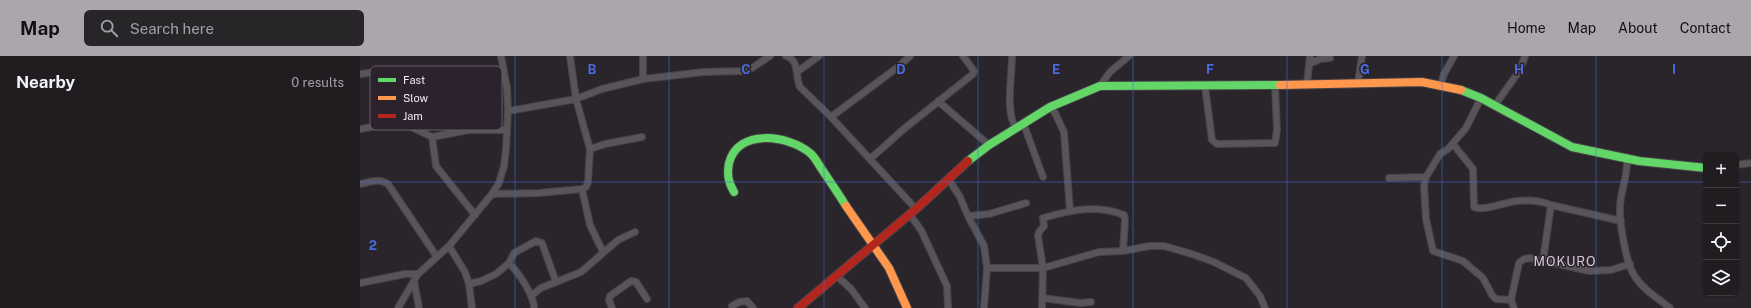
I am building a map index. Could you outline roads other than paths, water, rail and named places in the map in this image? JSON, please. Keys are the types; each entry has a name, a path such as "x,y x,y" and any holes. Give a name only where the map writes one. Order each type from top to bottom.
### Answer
{"street":[{"path":"398,308 418,274 449,246 492,194 499,183 504,166 508,111 504,70 501,56"},
{"path":"492,194 532,193 582,189 586,186 588,182 590,149 576,99 570,56"},
{"path":"643,56 643,79"},
{"path":"508,111 576,99 602,88 643,79 704,72 742,71 752,68 770,56"},
{"path":"786,56 790,57 794,62 797,72 797,82 800,87 870,158 913,212 948,286 948,308"},
{"path":"831,117 898,67 910,56"},
{"path":"870,158 973,74 974,71 963,56"},
{"path":"1012,56 1010,109 1012,123 1020,127 1044,177"},
{"path":"1100,86 1110,72 1129,56"},
{"path":"1307,84 1310,56"},
{"path":"1358,83 1362,56"},
{"path":"1441,84 1444,74 1454,56"},
{"path":"1495,105 1520,70 1525,56"},
{"path":"797,72 817,57"},
{"path":"1309,64 1320,59 1330,58"},
{"path":"360,74 370,73"},
{"path":"800,307 913,212 967,162 989,145 1050,107 1100,86 1205,86 1422,82 1441,84 1463,90 1481,98 1572,147 1627,158 1703,168"},
{"path":"1205,86 1212,140 1217,144 1224,144 1276,142 1277,130 1275,85"},
{"path":"1481,98 1466,128 1453,144 1440,154 1426,177 1424,186 1426,219 1433,251 1463,261 1483,278 1492,295 1496,298 1511,300"},
{"path":"938,102 989,145"},
{"path":"1050,107 1055,113 1064,132 1070,211"},
{"path":"360,129 370,127"},
{"path":"417,130 432,137 469,130 506,130"},
{"path":"432,137 436,166 475,215"},
{"path":"590,149 642,137"},
{"path":"734,192 728,183 727,171 732,155 742,143 757,138 784,140 811,153 889,268 907,308"},
{"path":"1453,144 1474,169 1474,207 1477,209 1519,201 1544,202 1551,205 1621,221"},
{"path":"1627,158 1628,171 1620,205 1627,256 1633,275 1644,288 1670,308"},
{"path":"1739,165 1751,163"},
{"path":"1389,178 1426,177"},
{"path":"360,184 377,180 388,184 437,257"},
{"path":"949,180 960,197 984,246 987,268 984,308"},
{"path":"582,189 590,225 603,252"},
{"path":"968,216 989,214 1026,203"},
{"path":"1543,261 1551,205"},
{"path":"1042,308 1043,268 1038,236 1039,232 1044,226 1043,218 1070,211 1097,208 1111,210 1124,215 1123,251"},
{"path":"531,296 541,288 581,272 618,240 634,232"},
{"path":"469,284 481,281 496,274 509,263 514,253 523,247 538,241 542,243 556,282"},
{"path":"449,246 465,272 469,284 472,308"},
{"path":"987,268 1043,268 1099,252 1123,251 1150,246 1164,246 1214,262 1246,278 1260,296 1265,308"},
{"path":"1514,308 1511,300 1519,263 1524,259 1530,258 1590,271 1611,270 1630,264"},
{"path":"509,263 517,272 531,296 534,302 534,308"},
{"path":"360,283 405,274 418,274"},
{"path":"837,276 851,289 865,308"},
{"path":"414,281 419,308"},
{"path":"612,308 609,300 610,296 631,281 636,282 647,298"},
{"path":"1043,298 1080,303 1091,302"},
{"path":"732,306 739,302 747,301 753,308"}],"district":[{"name":"MOKURO","path":"1565,261"}]}
